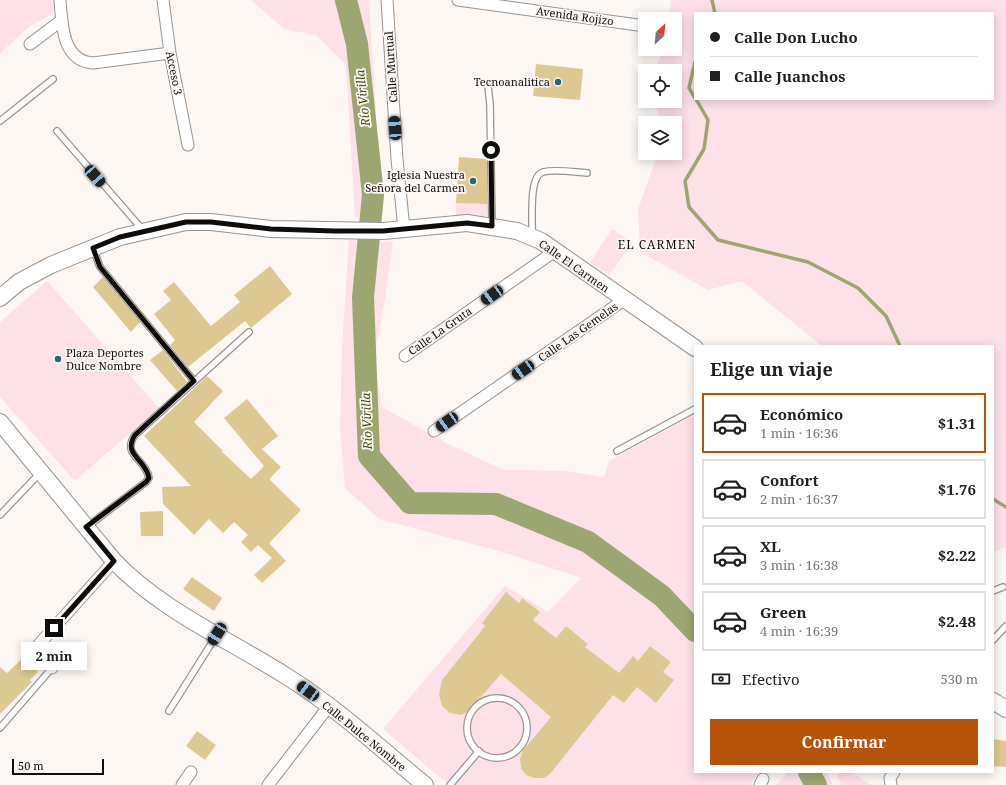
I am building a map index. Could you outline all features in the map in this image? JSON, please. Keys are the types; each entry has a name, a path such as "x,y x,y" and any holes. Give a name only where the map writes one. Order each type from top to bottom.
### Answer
{"street":[{"path":"60,0 66,44 72,53 85,63 93,64 170,53"},
{"name":"Acceso 3","path":"163,0 170,53 188,145"},
{"name":"Calle Murtual","path":"387,0 397,159 404,229"},
{"name":"Avenida Rojizo","path":"458,0 638,25"},
{"path":"30,44 62,20"},
{"name":"Calle El Carmen","path":"0,298 19,282 50,265 120,237 186,222 211,222 271,229 335,231 383,231 467,223 517,230 532,238 555,251 694,347"},
{"name":"Calle La Gruta","path":"405,356 555,251"},
{"name":"Calle Las Gemelas","path":"434,431 624,300"},
{"name":"Calle Dulce Nombre","path":"0,422 114,561 144,589 287,676 329,706 425,785"},
{"path":"52,668 33,651 114,561"},
{"path":"994,702 1006,709"},
{"path":"268,785 329,706"},
{"path":"182,785 191,772"},
{"path":"891,785 890,778 893,773"}],"lane":[{"path":"0,121 53,79"},
{"path":"488,86 490,104 492,226"},
{"path":"57,131 143,231"},
{"path":"532,238 533,184 537,175 544,172 586,172"},
{"path":"93,248 100,267 194,381"},
{"path":"86,527 146,482 149,478 148,472 130,449 130,442 135,435 249,332"},
{"path":"617,451 694,410"},
{"path":"0,515 41,472"},
{"path":"994,591 1003,587"},
{"path":"994,639 1006,626"},
{"path":"169,711 217,634"},
{"path":"0,728 52,668"},
{"path":"497,697 506,699 515,704 522,711 526,719 527,729 525,738 520,747 513,753 504,757 494,758 484,755 479,751 470,741 467,731 467,721 471,711 478,704 487,699 497,697"},
{"path":"450,785 479,751"}],"shaded area":[{"path":"0,0 54,0 55,7 52,14 29,27 0,53"},
{"path":"251,0 369,0 382,214 355,217 346,65 316,35 284,29"},
{"path":"671,0 1006,0 1006,547 994,553 994,345 821,345 742,281 708,290 640,252 638,209 656,160 682,160 682,116 658,116 657,108 682,108 682,64 657,64 661,56 682,56 682,12 670,12"},
{"path":"456,203 487,204 487,220 456,219"},
{"path":"612,229 633,242 609,276 590,262"},
{"path":"349,240 393,242 374,360 382,407 448,444 504,470 566,471 604,477 609,461 692,416 694,419 694,773 758,773 750,785 449,785 383,729 505,586 548,612 581,578 499,551 379,519 345,488 340,428 342,347","holes":["507,593 519,603 522,599 533,620 546,630 547,649 566,626 588,644 564,673 619,673 632,657 638,661 650,646 671,662 663,672 674,680 656,702 637,687 624,703 613,695 521,768 523,753 530,740 551,717 501,674 468,712 461,715 450,713 442,706 439,695 442,680 485,626 482,623"]},
{"name":"Plaza Deportes Dulce Nombre","path":"47,281 159,408 75,481 0,397 0,322"},
{"path":"787,773 827,773 833,785 776,785"},
{"path":"839,773 853,773 871,785 842,785 837,776"}],"building":[{"name":"Tecnoanalitica","path":"536,64 583,69 580,100 533,96"},
{"name":"Iglesia Nuestra Señora del Carmen","path":"459,157 487,159 487,204 456,203"},
{"path":"270,266 292,294 251,328 245,321 188,367 170,345 175,340 154,314 171,300 163,291 174,282 211,326 240,302 234,295"},
{"path":"103,277 140,322 131,332 93,287"},
{"path":"163,350 187,382 177,391 150,360"},
{"path":"207,376 223,391 194,422 223,451 222,452 251,479 264,466 224,418 247,399 278,436 262,449 281,467 269,479 301,510 269,543 286,561 262,583 254,575 272,558 258,545 251,552 241,542 248,535 234,522 223,533 209,519 194,535 163,504 162,487 191,486 144,436"},
{"path":"163,511 163,536 141,536 140,512"},
{"path":"192,577 222,598 214,611 183,589"},
{"path":"506,592 519,603 522,598 540,612 533,620 556,638 566,626 588,644 585,647 619,673 633,656 638,661 650,646 671,662 663,672 674,680 656,703 637,687 624,703 613,695 550,774 544,778 534,778 526,775 521,768 520,759 523,750 551,717 501,674 468,712 461,715 450,713 442,706 439,695 442,680 485,626 482,623"},
{"path":"24,657 38,672 30,680 32,682 0,714 0,667 7,673"},
{"path":"197,731 216,745 205,760 186,746"},
{"path":"994,739 1006,741 1006,767 994,766"}],"waterway":[{"name":"Río Virilla","path":"346,0 357,44 373,195 363,297 369,456 410,503 496,504 588,542 662,596 694,630"},
{"path":"712,0 715,12"},
{"path":"694,66 689,88 694,96"},
{"path":"697,100 708,120 704,149 685,181 689,207 718,240 808,262 858,288 886,316 900,345"},
{"path":"994,500 1006,507"},
{"name":"Río Virilla","path":"810,773 816,785"}],"place":[{"name":"Tecnoanalitica","path":"558,82"},
{"name":"Iglesia Nuestra Señora del Carmen","path":"473,181"},
{"name":"Plaza Deportes Dulce Nombre","path":"58,359"}],"district":[{"name":"EL CARMEN","path":"657,245"}],"route":[{"path":"54,628 114,561 86,527 146,482 149,478 148,472 130,449 130,442 135,435 194,381 100,267 93,248 120,237 186,222 211,222 271,229 335,231 383,231 467,223 492,226 491,150"}]}
